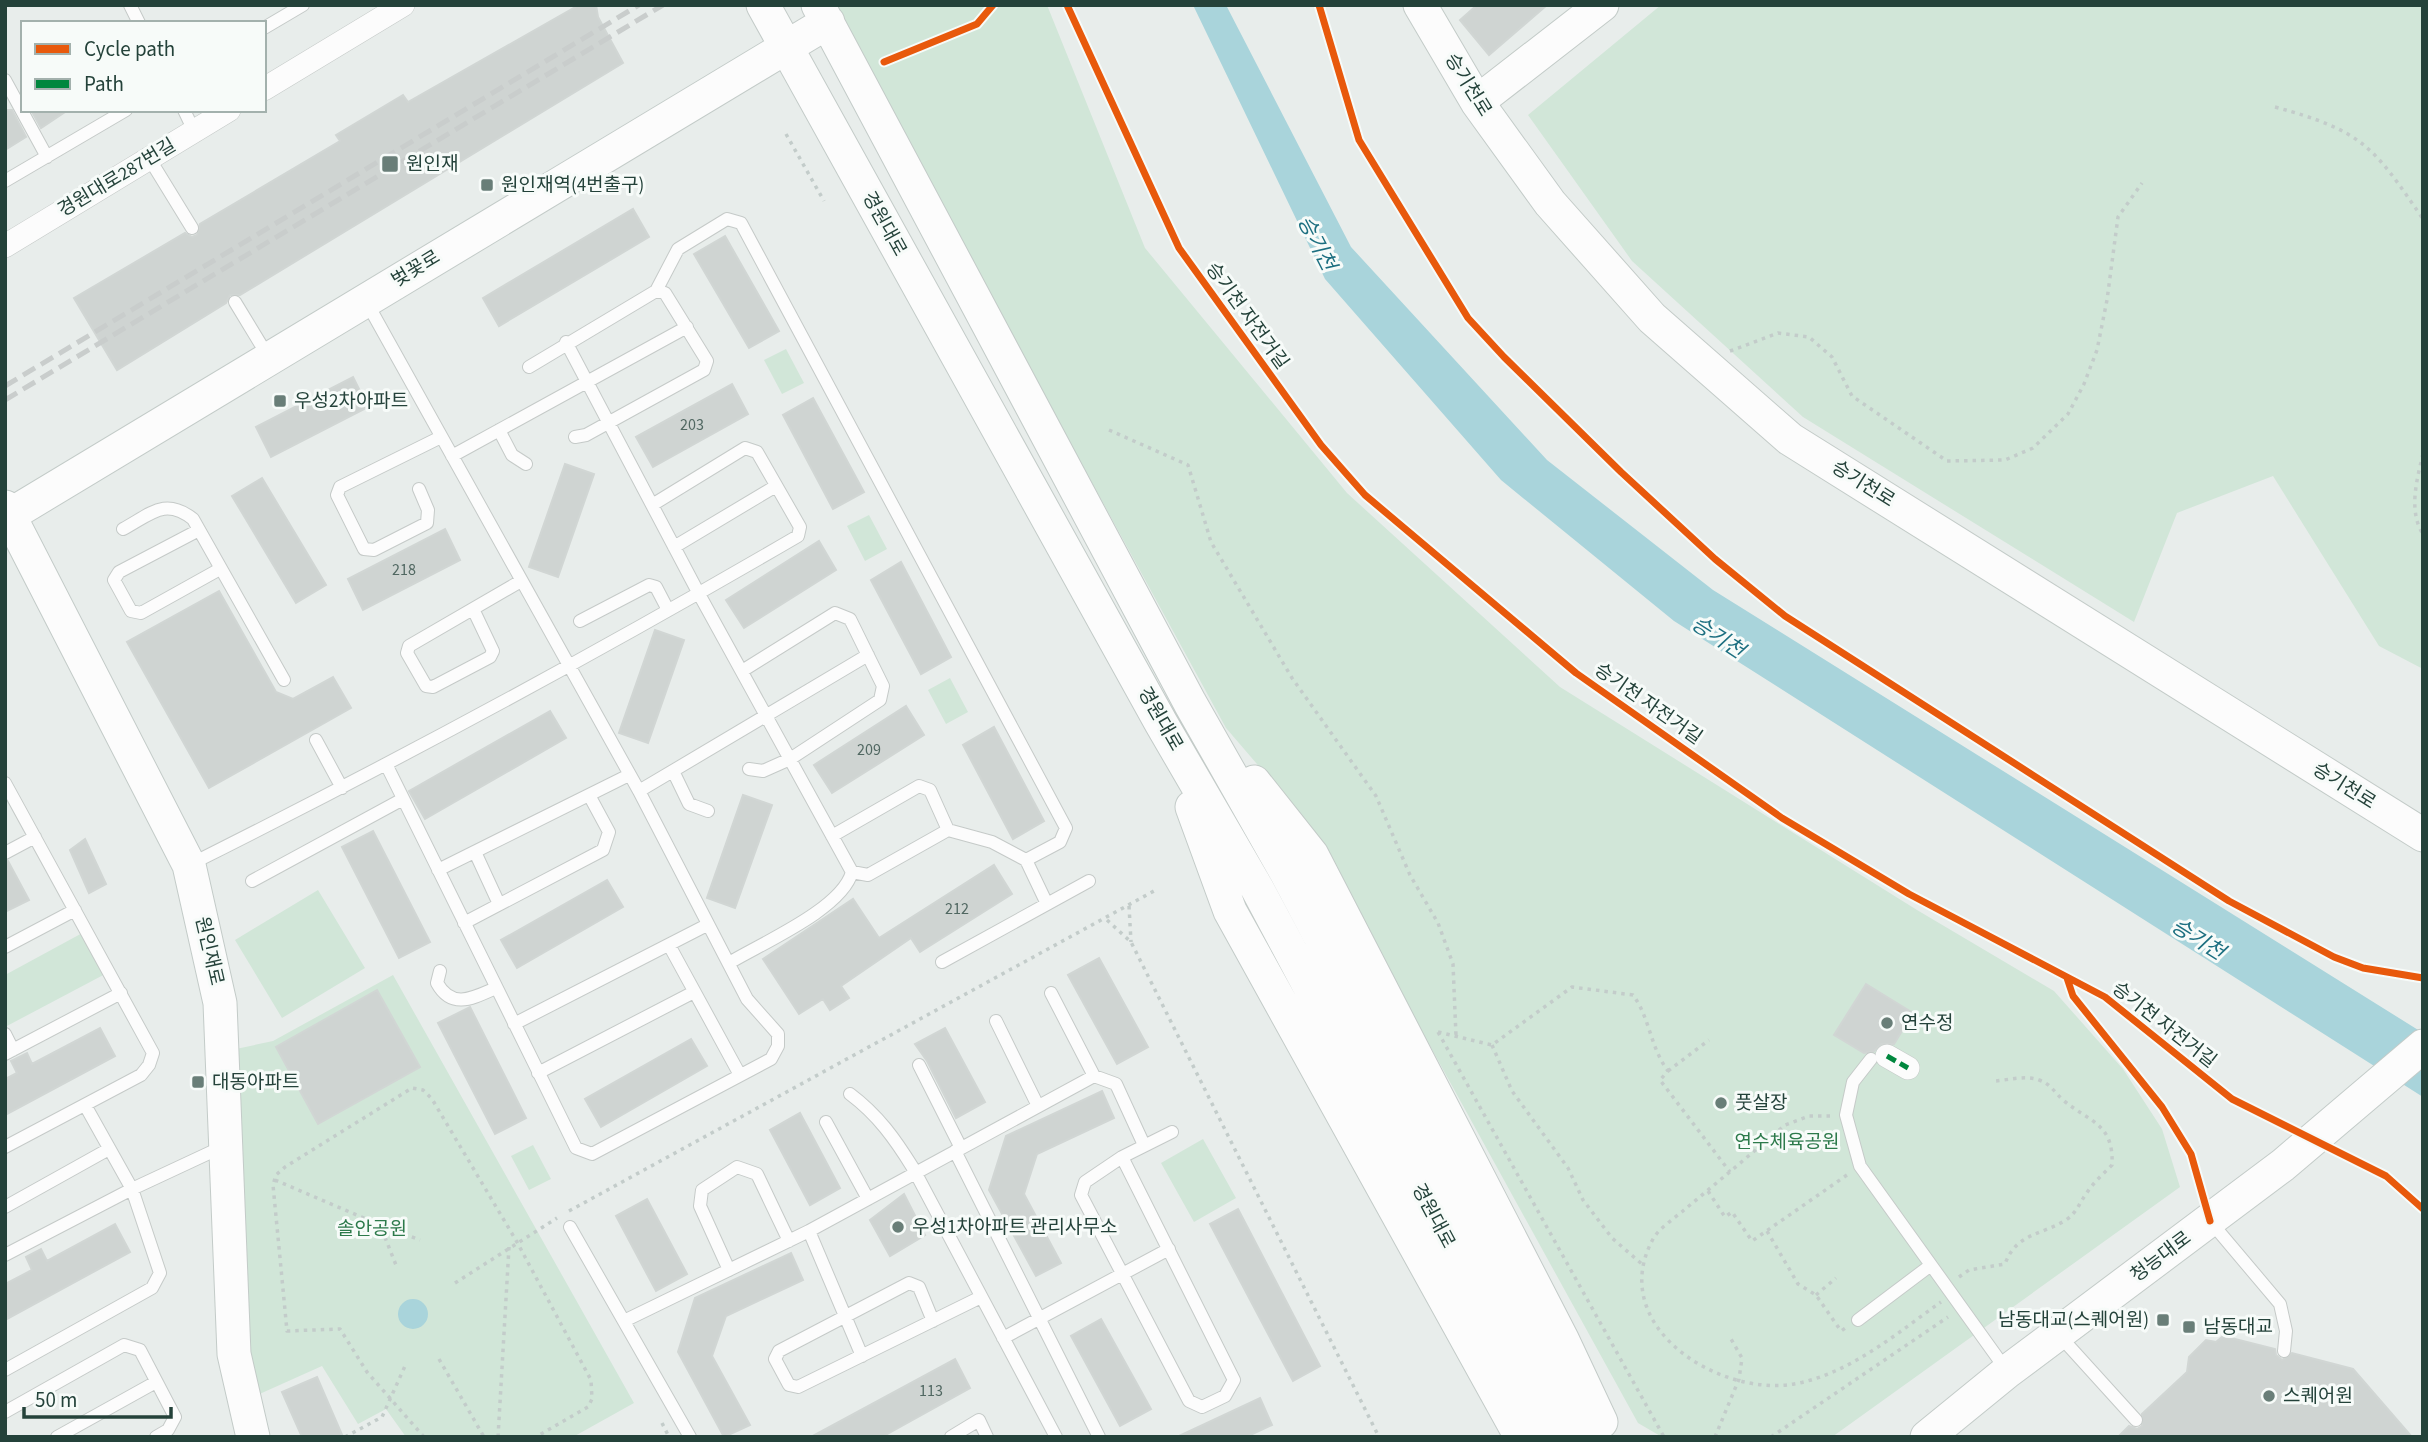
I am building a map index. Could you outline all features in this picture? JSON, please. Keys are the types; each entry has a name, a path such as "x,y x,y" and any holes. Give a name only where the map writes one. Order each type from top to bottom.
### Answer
{"main road":[{"name":"경원대로","path":"763,5 1161,723 1258,890 1550,1437"},
{"name":"승기천로","path":"1420,5 1477,102 1550,203 1651,318 1790,439 2423,835"},
{"path":"1477,102 1602,5"},
{"name":"경원대로","path":"823,14 1190,703 1286,872 1586,1437"},
{"name":"벚꽃로","path":"7,513 786,47 823,14"},
{"name":"원인재로","path":"7,513 189,865 220,1003 234,1354 253,1437"},
{"path":"1190,703 1312,855 1562,1339 1609,1437"},
{"path":"1161,723 1230,911 1521,1437"},
{"name":"청능대로","path":"1927,1437 2008,1371 2283,1165 2423,1046"},
{"path":"1562,1339 1620,1437"}],"street":[{"path":"266,88 403,5"},
{"name":"경원대로287번길","path":"5,246 226,112"},
{"path":"1879,1057 1908,1068"}],"lane":[{"path":"130,5 138,21"},
{"path":"266,27 303,5"},
{"path":"7,87 21,112"},
{"path":"21,112 47,157"},
{"path":"5,181 123,112"},
{"path":"185,112 194,131"},
{"path":"149,158 192,228"},
{"path":"529,367 566,342 656,291 678,250 727,219 741,223 1066,828 1060,842 1026,860"},
{"path":"575,437 586,435 704,370 707,361 687,327 665,293 656,291"},
{"path":"365,300 639,791 747,999 778,1034 778,1046 771,1059 592,1154 583,1153 576,1148 386,764"},
{"path":"235,302 269,358"},
{"path":"452,456 687,327"},
{"path":"566,342 699,594 852,872 849,883 833,901 729,963"},
{"path":"499,430 512,455 526,464"},
{"path":"419,489 428,510 427,523 374,550 363,548 337,495 340,487 441,437"},
{"path":"189,865 342,788 699,594 798,536 800,527 757,452 745,448 652,505"},
{"path":"674,547 776,486"},
{"path":"123,529 163,507 181,509 193,519 284,680"},
{"path":"199,530 119,572 114,580 131,611 141,613 220,569"},
{"path":"473,609 494,651 490,657 433,687 426,686 407,653 409,646 521,581"},
{"path":"580,621 649,585 656,587 668,610"},
{"path":"741,671 835,613 850,619 883,687 880,700 790,759 763,771 748,769"},
{"path":"639,791 868,655"},
{"path":"316,740 342,788"},
{"path":"673,771 689,804 708,811"},
{"path":"438,870 629,775"},
{"path":"832,836 919,786 930,790 948,830"},
{"path":"5,1147 141,1075 149,1065 153,1053 7,790"},
{"path":"464,923 603,850 609,832 589,795"},
{"path":"252,881 403,799"},
{"path":"852,872 868,875 948,830 992,842 1026,860 1047,904"},
{"path":"5,853 35,837"},
{"path":"475,852 499,904"},
{"path":"942,962 1089,881"},
{"path":"5,947 75,911"},
{"path":"514,1024 708,925"},
{"path":"668,945 740,1075"},
{"path":"440,971 437,983 442,993 454,1000 466,1001 496,988"},
{"path":"538,1073 694,992"},
{"path":"5,1034 9,1052 121,993"},
{"path":"1051,993 1094,1076 1116,1084 1144,1145"},
{"path":"996,1021 1038,1106"},
{"path":"1879,1057 1853,1082 1846,1115 1860,1166 2008,1371"},
{"path":"919,1065 1038,1320 1099,1437"},
{"path":"626,1320 809,1231 1094,1076"},
{"path":"850,1094 869,1108 889,1129 1056,1437"},
{"path":"5,1370 152,1288 160,1273 132,1189 85,1105"},
{"path":"826,1122 868,1199"},
{"path":"1122,1157 1234,1380 1225,1396 1202,1407 1189,1401 1082,1195 1084,1182 1122,1157 1172,1132"},
{"path":"5,1255 132,1189 226,1145"},
{"path":"5,1207 109,1149"},
{"path":"729,1270 700,1206 702,1189 737,1167 757,1174 789,1241"},
{"path":"2210,1221 2280,1304 2286,1331 2284,1351"},
{"path":"570,1227 691,1437"},
{"path":"809,1231 862,1356"},
{"path":"1003,1338 1169,1250"},
{"path":"1855,1322 1931,1265"},
{"path":"933,1321 919,1287 909,1283 779,1351 775,1359 789,1385 798,1387 862,1356 933,1321 981,1297"},
{"path":"2058,1334 2136,1420"},
{"path":"5,1412 124,1345 140,1350 175,1417 168,1430 156,1437"},
{"path":"57,1437 156,1382"},
{"path":"951,1437 979,1420 988,1437"}],"path":[{"path":"2275,107 2341,129 2365,143 2384,162 2423,219"},
{"path":"786,134 824,201"},
{"path":"1698,358 1717,358 1750,341 1778,333 1808,337 1832,357 1852,396 1947,461 2005,460 2033,448 2068,414 2084,384 2096,350 2108,300 2118,217 2142,183"},
{"path":"1109,430 1188,465 1211,542 1292,678 1376,796 1410,875 1438,923 1453,964 1456,1036"},
{"path":"2423,454 2414,493 2419,528 2423,534"},
{"path":"455,1283 516,1242 1106,920 1154,891"},
{"path":"1129,906 1131,942"},
{"path":"1106,920 1131,942 1379,1437"},
{"path":"1664,1437 1438,1032 1492,1045 1572,987 1581,986 1633,995 1643,1009 1655,1052 1668,1071"},
{"path":"1709,1040 1660,1080 1730,1172"},
{"path":"1492,1045 1512,1091 1568,1168 1583,1200 1612,1238 1643,1265"},
{"path":"1846,1115 1810,1116 1785,1125 1654,1236 1643,1265 1643,1294 1654,1321 1675,1350 1701,1367 1765,1385 1794,1384 1829,1373 1874,1350 1949,1290 1969,1270 2005,1264 2009,1253 2020,1240 2064,1221 2079,1210 2089,1189 2112,1165 2113,1150 2103,1128 2063,1099 2054,1087 2036,1078 1995,1082"},
{"path":"424,1437 367,1372 340,1329 287,1331 275,1180 285,1167 412,1088 423,1090 432,1099 516,1242 591,1380 592,1399 588,1406 536,1437"},
{"path":"1707,1191 1725,1217 1732,1212 1752,1241 1860,1166"},
{"path":"275,1180 420,1240"},
{"path":"380,1225 396,1265"},
{"path":"1766,1231 1798,1284 1816,1295 1841,1331 1855,1322"},
{"path":"499,1437 509,1247"},
{"path":"1816,1295 1836,1278"},
{"path":"1772,1437 1962,1308"},
{"path":"1715,1437 1740,1379 1742,1357 1731,1339"},
{"path":"439,1359 484,1437"},
{"path":"345,1437 382,1417 405,1366"}],"green space":[{"name":"연수체육공원","path":"831,5 1047,5 1145,248 1347,493 1560,687 1917,910 2054,991 2123,1069 2162,1129 2180,1187 1832,1437 1662,1437 1638,1423 1306,821 1226,728"},
{"path":"1661,5 2423,5 2423,669 2379,646 2273,476 2177,513 2134,622 1803,417 1632,261 1528,115"},
{"path":"786,349 804,383 782,394 764,360"},
{"path":"869,515 887,549 865,561 847,526"},
{"path":"950,678 968,712 946,724 928,690"},
{"path":"318,890 365,968 282,1018 235,940"},
{"path":"86,931 109,972 5,1027 5,975"},
{"name":"솔안공원","path":"393,975 634,1403 573,1437 406,1437 386,1409 358,1424 322,1366 244,1401 222,1052 273,1041"},
{"path":"1203,1139 1236,1198 1194,1222 1161,1163"},
{"path":"533,1145 551,1179 529,1190 511,1156"}],"water":[{"name":"승기천","path":"1193,5 1226,5 1351,247 1547,460 1713,590 2423,1033 2423,1097 1674,621 1501,480 1325,279"},
{"path":"413,1299 424,1303 428,1314 424,1325 413,1329 402,1325 398,1314 402,1303"}],"building":[{"path":"579,5 596,5 598,17 623,63 240,295 230,295 226,303 117,370 74,298 185,233 192,237 197,235 200,224 340,141 336,135 403,95 408,102"},
{"path":"1477,5 1547,5 1489,55 1460,20"},
{"path":"5,110 12,110 26,137 5,150"},
{"path":"32,112 65,112 41,128"},
{"path":"633,209 649,237 499,326 483,298"},
{"path":"725,236 779,331 749,348 694,254"},
{"path":"353,377 368,407 271,457 256,427"},
{"path":"732,384 748,414 653,467 636,437"},
{"path":"813,398 864,492 833,509 783,415"},
{"path":"565,464 594,474 558,577 529,567"},
{"path":"262,478 326,585 296,603 232,496"},
{"path":"445,529 460,560 363,610 348,579"},
{"path":"819,541 836,570 744,628 726,600"},
{"path":"901,562 951,657 921,674 871,580"},
{"path":"219,591 276,692 293,699 333,677 351,708 209,788 127,642"},
{"path":"655,630 684,640 648,743 619,733"},
{"path":"906,706 924,735 832,793 814,765"},
{"path":"550,711 566,738 425,819 409,791"},
{"path":"994,727 1044,821 1013,839 963,745"},
{"path":"743,795 772,805 735,908 707,898"},
{"path":"373,831 430,942 399,958 342,847"},
{"path":"85,839 106,884 89,893 70,850"},
{"path":"8,861 29,900 5,912 5,862"},
{"path":"994,865 1012,894 920,952 911,938 841,986 849,998 830,1010 823,999 799,1014 763,959 853,899 879,938"},
{"path":"607,880 623,907 517,968 501,940"},
{"path":"1099,958 1148,1047 1117,1064 1068,975"},
{"path":"1866,984 1913,1013 1894,1044 1881,1044 1874,1051 1864,1053 1834,1035"},
{"path":"377,990 420,1067 318,1124 276,1047"},
{"path":"470,1007 526,1118 495,1134 438,1023"},
{"path":"100,1028 115,1056 5,1115 5,1079 17,1073 11,1061 27,1053 32,1064"},
{"path":"945,1028 985,1102 956,1118 927,1061 915,1044"},
{"path":"691,1039 707,1066 601,1127 585,1099"},
{"path":"1102,1091 1114,1118 1037,1154 1024,1194 1061,1263 1036,1276 989,1190 1006,1136"},
{"path":"800,1113 840,1188 810,1205 770,1130"},
{"name":"우성1차아파트 관리사무소","path":"904,1194 925,1235 890,1256 870,1220"},
{"path":"647,1199 687,1274 656,1291 616,1216"},
{"path":"1238,1209 1320,1366 1293,1381 1210,1224"},
{"path":"115,1224 130,1252 5,1320 5,1284 32,1270 26,1257 41,1249 47,1261"},
{"path":"791,1253 803,1280 726,1316 712,1356 750,1425 724,1437 678,1352 695,1298"},
{"path":"1101,1319 1151,1409 1120,1426 1071,1336"},
{"name":"스퀘어원","path":"2223,1336 2275,1349 2276,1355 2282,1360 2292,1353 2353,1369 2412,1437 2118,1437 2129,1426 2137,1429 2142,1426 2142,1414 2187,1372 2189,1357 2206,1340 2216,1342"},
{"path":"955,1359 970,1388 882,1437 811,1437"},
{"path":"317,1377 343,1437 302,1437 282,1392"},
{"path":"1260,1398 1272,1425 1246,1437 1177,1437"}],"railway":[{"path":"5,386 639,5"},
{"path":"5,400 663,5"}],"marked path":[{"path":"1887,1056 1908,1068"}],"cycle path":[{"path":"884,62 977,24 993,5"},
{"name":"승기천 자전거길","path":"1067,5 1179,248 1321,445 1365,495 1576,673 1782,818 1909,894 2105,997 2232,1099 2386,1176 2423,1209"},
{"path":"1319,5 1359,140 1468,318 1621,472 1715,559 1785,616 2229,901 2334,957 2363,968 2423,978"},
{"path":"2067,978 2073,996 2162,1107 2191,1154 2210,1221"}],"place":[{"name":"원인재","path":"390,164"},
{"name":"원인재역(4번출구)","path":"487,185"},
{"name":"우성2차아파트","path":"280,401"},
{"name":"연수정","path":"1887,1023"},
{"name":"대동아파트","path":"198,1082"},
{"name":"풋살장","path":"1721,1103"},
{"name":"우성1차아파트 관리사무소","path":"898,1227"},
{"name":"남동대교(스퀘어원)","path":"2163,1320"},
{"name":"남동대교","path":"2189,1327"},
{"name":"스퀘어원","path":"2269,1396"}]}
